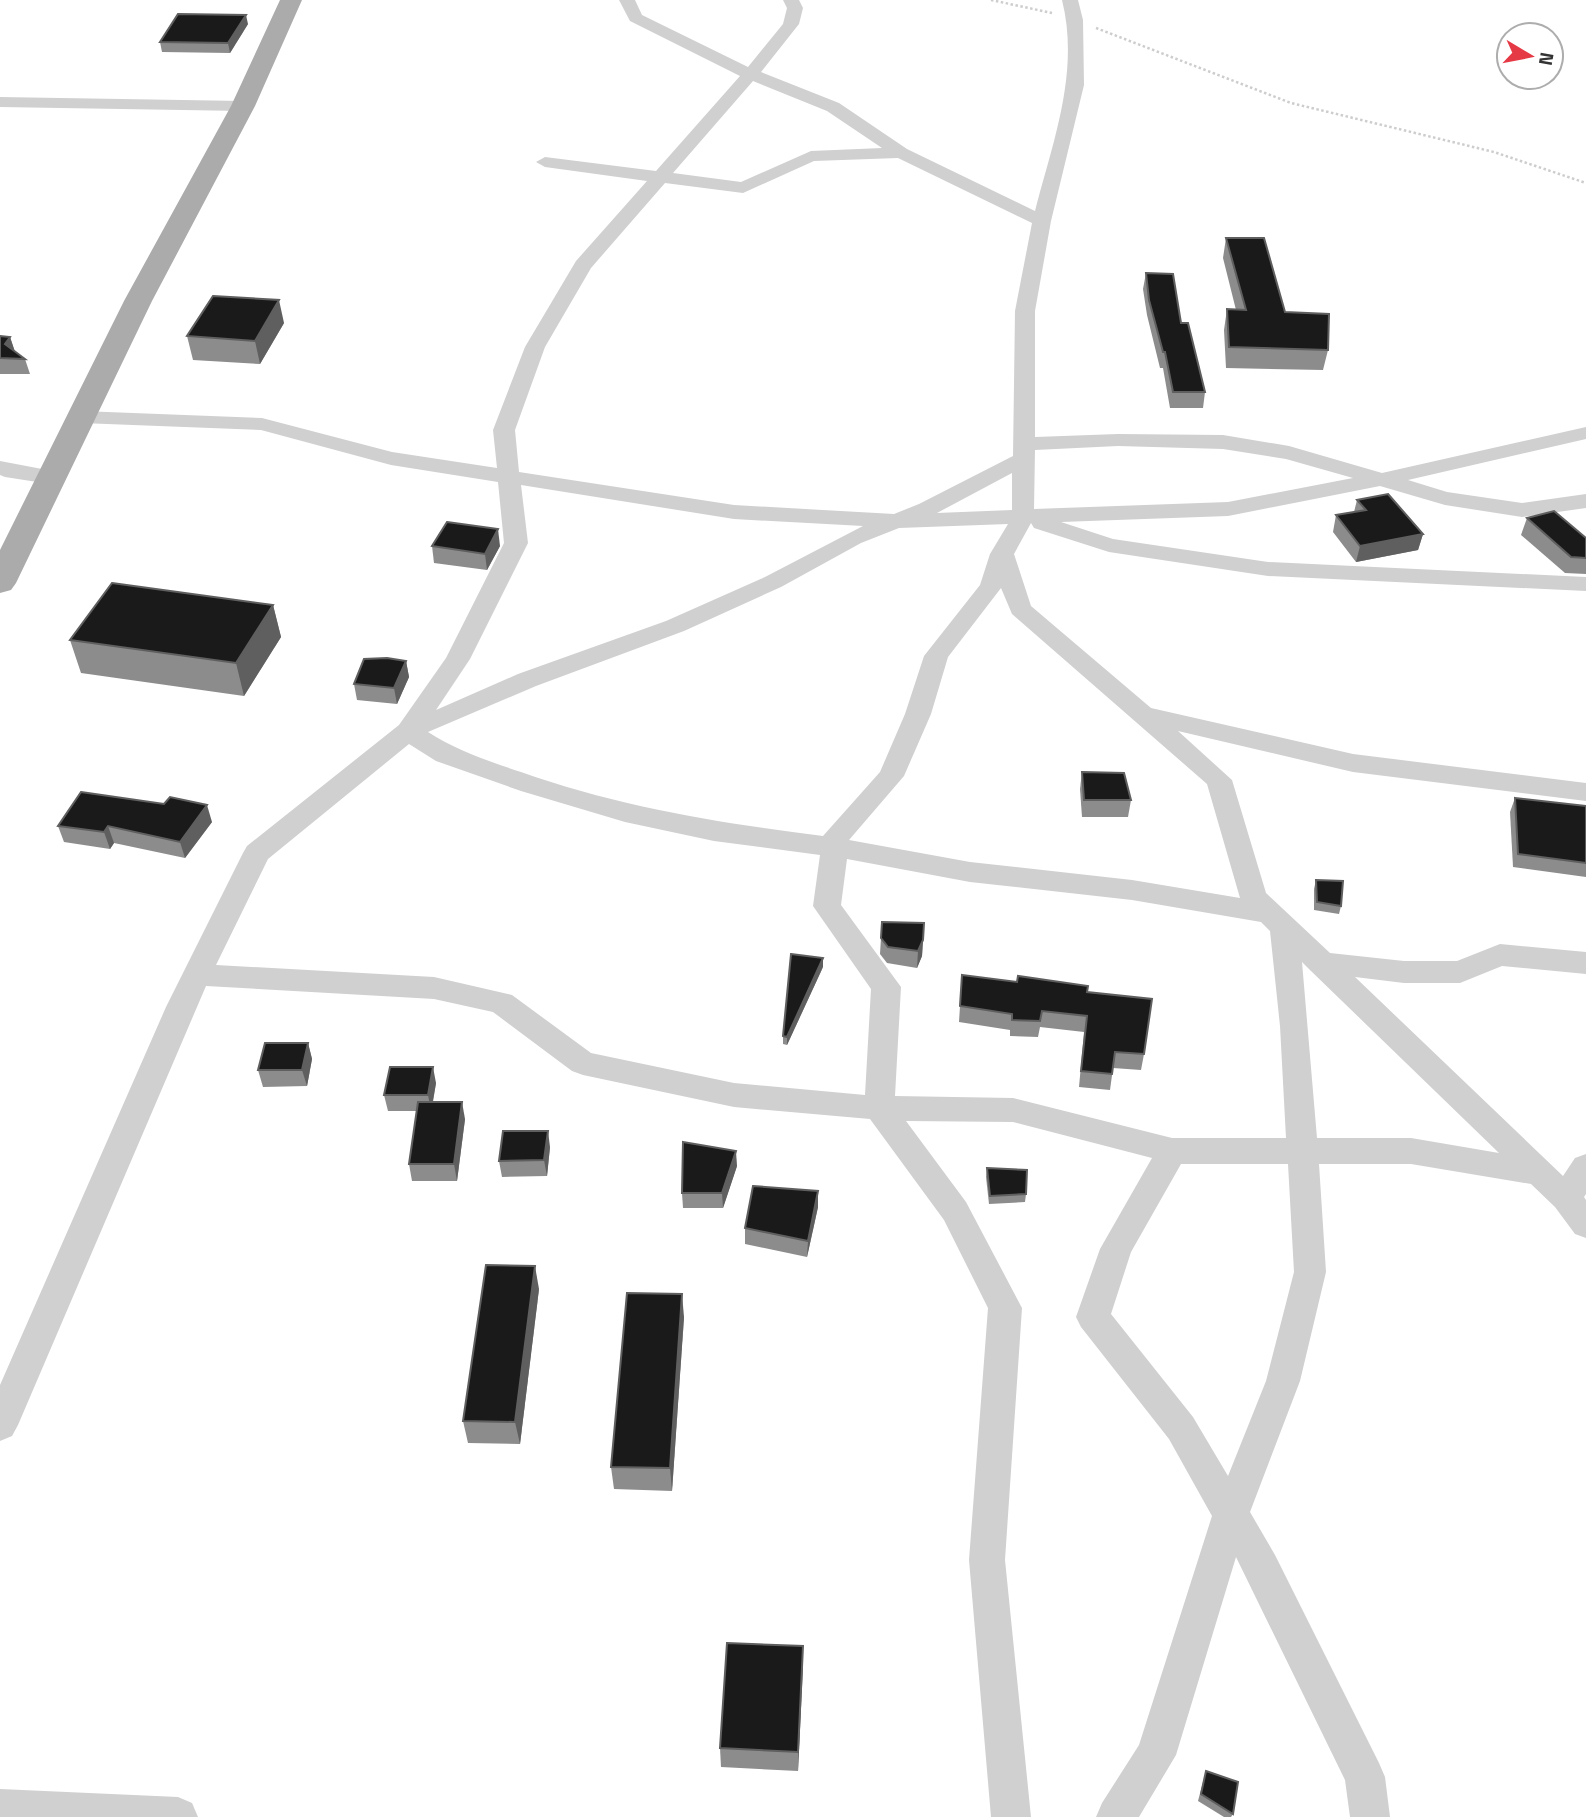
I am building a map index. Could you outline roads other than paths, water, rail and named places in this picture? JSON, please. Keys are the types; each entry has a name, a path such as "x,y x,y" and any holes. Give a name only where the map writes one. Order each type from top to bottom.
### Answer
{"main road":[{"path":"0,583 138,301 243,106 291,0"}],"street":[{"path":"626,0 636,18 750,74 833,107 901,153 1042,221"},
{"path":"408,731 457,659 516,543 504,430 535,347 583,265 791,24 795,8 791,0"},
{"path":"1011,1817 987,1560 1005,1308 956,1211 879,1108 886,987 827,906 836,837 891,776 918,714 936,656 991,586 1002,554 1023,517 1025,311 1042,221 1076,85 1072,10"},
{"path":"0,102 243,106"},
{"path":"545,162 743,188 811,156 901,153"},
{"path":"81,417 261,424 391,458 734,512 898,521 1228,509 1384,479 1586,433"},
{"path":"0,1425 197,975 257,853 408,731 527,680 675,626 773,582 853,538 927,509 1023,452 1118,440 1223,442 1289,453 1445,498 1522,510 1586,500"},
{"path":"0,468 50,477"},
{"path":"1023,517 1109,545 1268,569 1586,584"},
{"path":"1002,554 1020,609 1219,780 1253,897 1566,1198 1586,1224"},
{"path":"1143,715 1353,763 1586,792"},
{"path":"408,731 445,755 530,785 625,813 714,832 835,847 970,872 1132,890 1276,920"},
{"path":"1116,1817 1156,1755 1231,1514 1283,1381 1310,1272 1295,1026 1276,920"},
{"path":"1321,963 1404,972 1460,972 1500,955 1586,963"},
{"path":"197,975 434,988 502,1003 583,1063 734,1095 879,1108 1013,1110 1172,1151 1411,1151 1539,1173"},
{"path":"1172,1151 1116,1249 1093,1317 1181,1428 1262,1567 1365,1777 1370,1817"},
{"path":"1566,1198 1586,1167"},
{"path":"0,1809 178,1817"}]}
